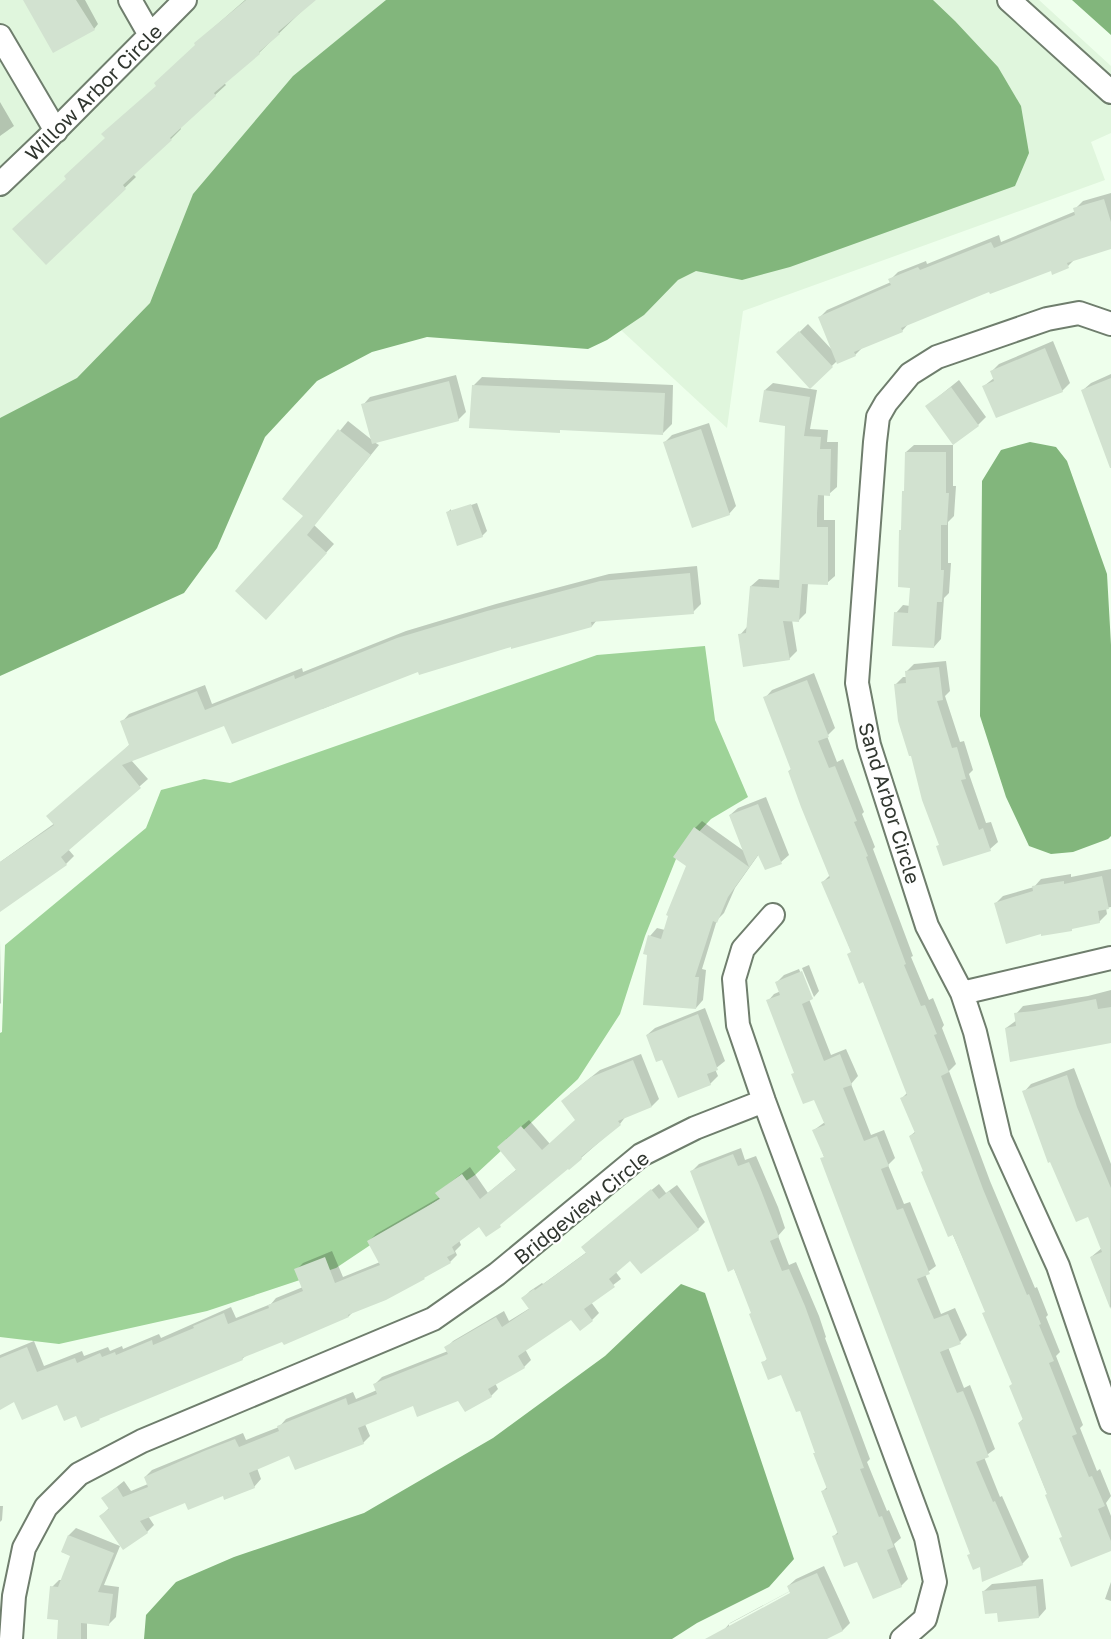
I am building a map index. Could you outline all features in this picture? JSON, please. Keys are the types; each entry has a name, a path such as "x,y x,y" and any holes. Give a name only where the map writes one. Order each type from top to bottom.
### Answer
{"street":[{"path":"130,0 150,35"},
{"name":"Willow Arbor Circle","path":"0,184 56,131 185,0"},
{"path":"1009,0 1111,92"},
{"path":"0,36 56,131"},
{"name":"Sand Arbor Circle","path":"1111,324 1078,313 1047,319 937,357 910,374 886,403 878,417 857,682 869,745 927,926 962,993 975,1032 1000,1139 1058,1266 1111,1422"},
{"path":"773,915 743,949 734,979 738,1025 926,1538 935,1582 925,1619 902,1639"},
{"path":"962,993 1111,958"},
{"name":"Bridgeview Circle","path":"11,1639 14,1596 24,1548 46,1507 79,1474 142,1440 433,1319 497,1274 641,1155 695,1128 764,1101"}],"shaded area":[{"path":"0,0 1039,0 1111,66 1111,133 1091,142 1105,180 743,311 727,428 503,221 0,499"},
{"path":"386,0 933,0 998,67 1021,106 1029,153 1015,186 790,267 742,280 696,271 678,280 644,315 607,340 588,349 427,337 372,352 317,381 265,437 217,548 184,593 0,676 0,418 77,378 150,303 193,194 293,76"},
{"path":"1072,0 1111,0 1111,35"},
{"path":"1030,442 1056,447 1067,461 1107,574 1111,645 1111,836 1073,852 1051,854 1029,846 1006,797 980,716 982,481 1001,450"},
{"path":"705,646 715,720 748,797 711,819 678,854 645,936 620,1014 578,1079 475,1175 336,1268 207,1311 59,1344 0,1337 0,1033 2,1032 5,945 146,828 161,790 204,779 230,783 597,655"},
{"path":"681,1284 705,1293 794,1559 769,1587 697,1623 672,1639 144,1639 146,1615 176,1582 234,1557 364,1513 493,1438 605,1356"}],"building":[{"path":"23,0 76,0 95,30 53,53"},
{"path":"246,0 316,0 278,32 280,34 259,52 260,54 214,93 216,96 123,185 126,189 46,265 12,229 66,179 64,176 105,138 101,134 156,86 154,83 195,45 194,43"},
{"path":"1104,199 1111,222 1111,249 1067,263 1069,268 1052,275 1051,271 990,294 989,292 901,328 903,332 854,352 856,356 837,364 818,317 891,285 888,279 918,267 920,270 991,242 994,248 1075,215 1073,208"},
{"path":"799,331 833,367 810,389 776,352"},
{"path":"1045,348 1063,392 996,418 982,386 994,381 990,371"},
{"path":"1111,378 1111,468 1110,468 1081,390"},
{"path":"449,381 459,421 372,444 361,404"},
{"path":"472,385 665,393 663,435 469,428"},
{"path":"951,387 979,426 953,445 925,406"},
{"path":"764,390 810,397 804,436 821,437 820,449 831,449 830,496 818,495 817,513 817,527 828,527 828,585 802,584 799,622 783,621 790,660 743,667 738,634 746,633 750,586 779,588 785,426 759,422"},
{"path":"338,429 371,455 307,535 327,553 266,620 235,591 303,516 282,499"},
{"path":"701,429 730,515 692,528 663,442"},
{"path":"905,452 946,452 946,493 949,493 947,525 941,525 941,570 944,570 942,602 937,602 934,648 892,646 894,612 908,613 910,588 898,587 899,530 901,530 902,491 904,491"},
{"path":"471,504 483,537 457,546 446,512"},
{"path":"690,573 694,614 591,622 592,627 511,649 511,647 419,675 418,672 232,744 224,726 122,765 141,788 61,857 67,865 0,912 0,862 54,825 46,816 129,745 120,721 197,691 205,710 294,675 295,679 397,638 600,581"},
{"path":"939,667 943,700 937,701 952,748 957,747 966,779 961,780 979,830 983,828 991,851 943,866 936,846 939,845 922,800 911,756 909,756 898,721 894,684 906,683 905,671"},
{"path":"807,680 829,737 818,741 829,768 835,766 857,821 854,822 906,964 904,965 921,1006 925,1005 937,1034 934,1035 949,1072 941,1076 983,1189 1041,1324 1039,1325 1054,1361 1049,1363 1077,1434 1072,1436 1089,1477 1092,1476 1105,1506 1098,1509 1111,1541 1111,1551 1071,1567 1059,1538 1062,1537 1045,1495 1047,1494 1018,1423 1023,1420 1009,1386 1012,1384 982,1313 985,1312 953,1235 948,1237 921,1172 923,1171 909,1136 915,1133 900,1098 907,1095 863,982 859,984 847,954 851,952 821,882 830,878 801,807 788,771 791,770 763,697"},
{"path":"758,804 782,864 765,870 758,855 728,897 717,923 713,921 695,977 699,977 696,1009 643,1005 647,955 643,954 648,935 661,939 668,916 666,915 686,866 673,857 694,827 749,867 729,815"},
{"path":"1102,876 1109,909 1098,911 1100,923 1072,929 1072,931 1041,936 1041,934 1006,944 994,903 1033,891 1032,886 1064,881 1064,884"},
{"path":"802,971 813,999 802,1004 824,1061 840,1054 852,1085 843,1088 864,1141 877,1136 889,1166 881,1169 897,1210 903,1208 930,1274 917,1279 934,1319 948,1314 961,1344 940,1352 957,1393 963,1391 975,1420 989,1457 976,1462 1023,1565 982,1582 980,1567 973,1570 967,1555 970,1554 820,1158 824,1157 812,1130 825,1125 814,1100 803,1104 791,1074 794,1073 766,1000 780,995 775,982"},
{"path":"1096,999 1098,1009 1111,1007 1111,1043 1010,1062 1005,1028 1016,1026 1014,1013"},
{"path":"698,1014 718,1070 707,1074 711,1085 678,1098 662,1060 656,1062 646,1035"},
{"path":"633,1060 652,1107 618,1121 621,1125 500,1225 501,1227 486,1237 479,1227 452,1247 455,1253 447,1257 451,1263 425,1279 386,1300 348,1315 349,1317 284,1345 282,1342 242,1358 243,1360 81,1428 76,1416 64,1421 57,1405 22,1420 14,1402 0,1410 0,1358 27,1347 37,1372 75,1358 77,1363 100,1353 102,1357 115,1352 116,1355 152,1340 153,1345 224,1313 228,1324 269,1308 268,1305 303,1291 294,1269 325,1257 335,1283 380,1265 367,1241 440,1199 435,1193 462,1174 480,1199 516,1170 497,1147 521,1126 542,1150 575,1120 561,1101 591,1077"},
{"path":"1067,1075 1077,1107 1111,1188 1110,1308 1090,1257 1102,1252 1088,1217 1076,1222 1050,1162 1048,1163 1022,1091"},
{"path":"733,1154 738,1166 749,1162 759,1185 779,1237 770,1241 782,1271 789,1269 805,1306 864,1468 860,1469 894,1547 887,1550 902,1587 873,1599 857,1562 844,1567 832,1536 838,1534 821,1491 827,1489 800,1411 796,1412 781,1375 768,1380 761,1362 767,1360 749,1314 751,1313 734,1269 728,1272 690,1171"},
{"path":"651,1189 659,1199 669,1191 699,1230 641,1274 630,1261 609,1279 615,1287 584,1309 593,1321 580,1331 571,1320 518,1356 525,1368 488,1389 492,1397 465,1412 458,1401 417,1417 413,1406 358,1428 364,1444 295,1470 289,1456 249,1473 255,1488 224,1500 223,1496 188,1510 185,1503 140,1521 148,1533 123,1550 99,1516 109,1509 101,1498 117,1487 123,1497 148,1487 144,1477 204,1451 235,1439 239,1447 279,1431 277,1426 346,1398 348,1405 377,1394 373,1384 448,1354 444,1347 496,1317 502,1327 529,1309 521,1298 586,1253 581,1247"},
{"path":"68,1535 114,1553 98,1592 113,1594 109,1626 81,1623 81,1639 57,1639 58,1620 47,1619 50,1586 58,1587 70,1556 61,1552"},
{"path":"817,1573 843,1631 827,1639 705,1639 790,1593 787,1586"},
{"path":"1036,1586 1039,1618 998,1622 997,1613 985,1614 982,1591"}]}
